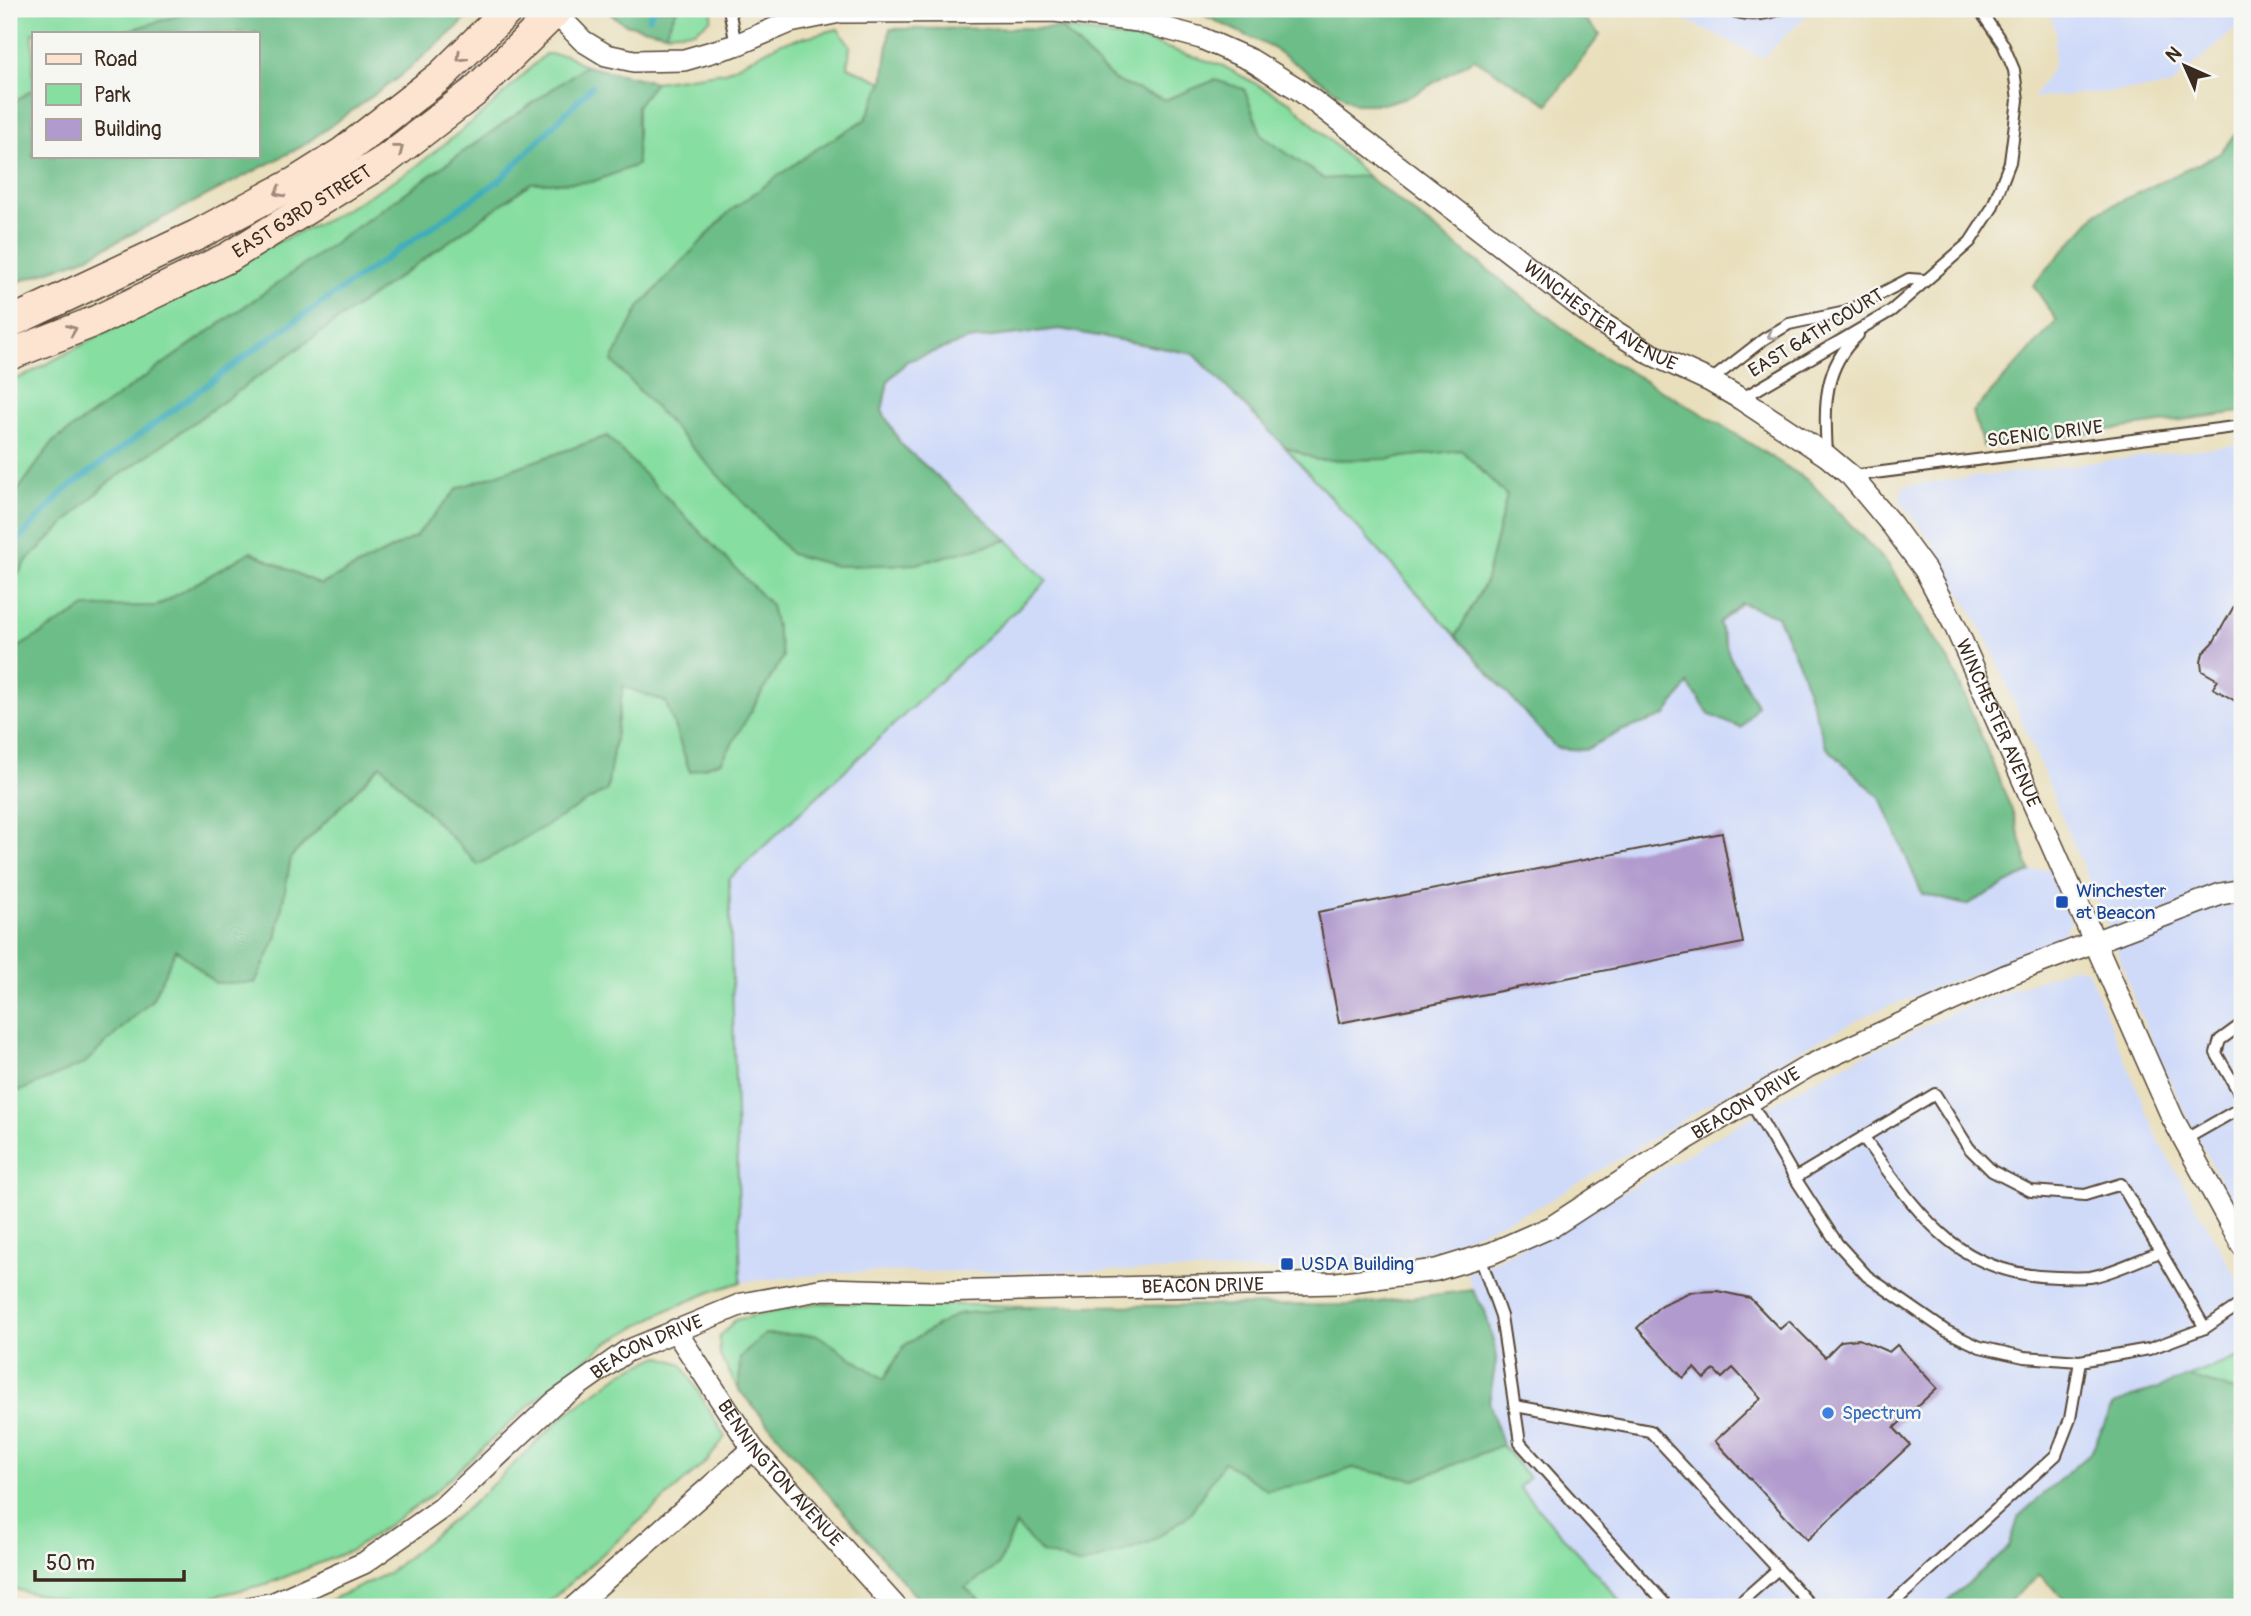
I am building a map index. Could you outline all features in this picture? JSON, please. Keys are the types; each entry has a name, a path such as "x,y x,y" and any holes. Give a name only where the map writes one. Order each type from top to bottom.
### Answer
{"main road":[{"name":"EAST 63RD STREET","path":"9,323 197,235 296,183 342,153 442,75 509,9"},
{"name":"EAST 63RD STREET","path":"9,355 96,321 229,257 387,159 474,92 555,10"}],"street":[{"name":"WINCHESTER AVENUE","path":"555,10 583,41 606,55 634,61 684,60 736,45 790,22 840,12 1054,11 1138,21 1201,38 1251,60 1298,89 1600,322 1649,353 1710,381 1741,399 1827,456 1851,476 1892,525 1925,570 1955,626 2185,1140 2242,1245"},
{"name":"BEACON DRIVE","path":"253,1607 274,1603 364,1563 442,1508 555,1402 627,1350 742,1304 824,1289 932,1292 1337,1283 1436,1270 1480,1257 1553,1226 1688,1138 1821,1060 2007,975 2221,894 2242,890"},
{"name":"BENNINGTON AVENUE","path":"675,1330 753,1449 896,1607"},
{"path":"574,1607 753,1449"}],"lane":[{"path":"729,9 736,45"},
{"path":"1727,9 1768,14 1781,9"},
{"name":"EAST 64TH COURT","path":"1741,399 1891,311 1970,242 1992,208 2010,162 2018,100 2014,70 2003,44 1979,9"},
{"path":"1710,381 1788,324 1846,312 1909,279 1925,280"},
{"path":"1827,456 1826,422 1830,378 1837,360 1872,322"},
{"name":"SCENIC DRIVE","path":"1851,476 2242,426"},
{"path":"2242,1024 2220,1040 2216,1053 2242,1098"},
{"path":"1795,1178 1935,1094 1969,1147 1992,1171 2031,1191 2085,1195 2121,1184 2205,1328"},
{"path":"1750,1101 1837,1243 1867,1276 1946,1331 1980,1347 2024,1357 2080,1361 2149,1349 2205,1328 2242,1303"},
{"path":"2185,1140 2242,1107"},
{"path":"1863,1137 1914,1208 1944,1238 1985,1264 2034,1276 2090,1277 2160,1252"},
{"path":"1480,1257 1502,1316 1520,1443 1668,1607"},
{"path":"1889,1607 2056,1455 2070,1419 2080,1361"},
{"path":"1515,1406 1650,1431 1812,1607"},
{"path":"1735,1607 1778,1569"}],"shaded area":[{"path":"1657,9 1813,9 1762,58"},
{"path":"2049,9 2242,9 2242,23 2169,87 2033,98 2053,66 2056,34"},
{"path":"1060,329 1194,354 1284,446 1556,748 1585,750 1621,731 1665,716 1688,683 1710,715 1757,705 1730,657 1719,623 1741,603 1776,616 1799,664 1826,747 1881,798 1922,894 1966,905 2030,872 2048,868 2071,921 2063,935 2019,956 1871,1013 1792,1054 1542,1205 1436,1250 1338,1270 848,1272 741,1282 729,879 1047,581 1008,540 901,444 882,411 888,381 907,361 968,340"},
{"path":"2242,444 2242,1223 2182,1107 2136,1005 2119,954 1991,647 1934,545 1900,500 1903,486"},
{"path":"2073,967 2087,969 2161,1145 2242,1287 2242,1356 2114,1404 2091,1452 2019,1516 2010,1547 1941,1607 1626,1607 1519,1487 1528,1478 1502,1445 1489,1401 1497,1356 1485,1311 1472,1290 1467,1273 1539,1241 1819,1077 1953,1012"}],"green space":[{"path":"9,9 202,9 122,32 32,32 32,90 9,106"},
{"path":"202,9 474,9 461,24 399,77 301,147 83,259 9,285 9,106 32,90 32,158 259,158 259,32 122,32"},
{"path":"603,9 677,9 665,33 625,24"},
{"path":"677,9 713,9 711,19 695,31 665,33"},
{"path":"1185,9 1580,9 1578,12 1600,35 1548,104 1474,59 1413,95 1383,104 1355,104 1271,47 1195,11"},
{"path":"1060,28 1145,41 1223,66 1291,103 1367,176 1324,179 1262,136 1244,89 1215,80 1165,100 1115,81"},
{"path":"1060,28 1115,81 1165,100 1215,80 1244,89 1262,136 1324,179 1367,176 1587,347 1718,423 1809,481 1888,564 1953,668 2013,813 2030,872 1966,905 1922,894 1881,798 1826,747 1799,664 1777,616 1741,603 1719,623 1730,657 1757,705 1741,728 1710,715 1688,684 1665,716 1621,731 1585,750 1556,748 1456,636 1485,583 1507,496 1461,450 1388,459 1317,460 1284,446 1194,354 1060,329 968,340 907,361 888,381 882,411 901,444 1008,540 916,564 836,566 791,554 612,361 640,306 730,211 810,153 866,119 883,82 890,29"},
{"path":"838,29 850,45 848,67 883,82 866,119 810,153 836,566 916,564 1008,540 1047,581 729,879 741,1282 665,1311 605,1344 523,1411 428,1498 352,1550 270,1583 170,1607 70,1602 9,1588 9,1087 20,1091 152,1000 176,948 215,983 276,939 291,857 381,764 607,790 623,685 666,702 690,772 783,657 459,488 415,537 320,585 250,552 157,606 86,607 9,653 9,588 28,559 104,486 531,183 592,182 637,106 655,82 725,72 781,43"},
{"path":"545,54 567,55 585,66 53,442 9,503 9,381 24,376 260,250 329,219 413,169 486,111"},
{"path":"585,66 655,82 637,106 637,165 592,182 531,183 104,486 28,559 9,588 9,503 53,442"},
{"path":"2242,125 2242,412 1983,447 1973,412 2057,321 2033,285 2098,212 2219,154"},
{"path":"607,436 771,605 783,657 722,761 690,772 666,702 623,686 607,790 478,865 381,765 291,857 276,939 255,983 215,983 176,949 152,1000 84,1064 20,1091 9,1087 9,653 86,607 157,606 251,552 321,585 415,537 458,488"},
{"path":"1284,446 1317,460 1388,459 1461,450 1507,496 1485,583 1456,636"},
{"path":"1472,1290 1485,1311 1497,1356 1489,1401 1502,1445 1415,1480 1352,1468 1314,1482 1267,1490 1224,1462 1188,1516 1150,1542 1082,1565 1042,1553 1016,1525 998,1566 965,1588 988,1607 925,1607 739,1390 740,1357 765,1334 817,1335 884,1379 905,1345 957,1314 1041,1306 1354,1305"},
{"path":"817,1303 1041,1306 957,1314 905,1345 884,1379 817,1335 740,1357 739,1390 720,1356 719,1338 735,1320"},
{"path":"659,1356 682,1364 725,1437 708,1460 543,1607 316,1607 387,1574 470,1506 564,1416 623,1372"},
{"path":"2242,1356 2242,1392 2187,1377"},
{"path":"2187,1377 2242,1392 2242,1607 2153,1607 2147,1601 2139,1607 2072,1607 2040,1575 2003,1607 1941,1607 2009,1547 2019,1516 2091,1452 2114,1404"},
{"path":"1502,1445 1529,1478 1519,1487 1626,1607 988,1607 964,1588 998,1566 1016,1525 1042,1553 1188,1516 1224,1462 1314,1482 1352,1468 1415,1480"}],"building":[{"path":"2242,592 2242,694 2237,702 2213,688 2218,680 2202,671 2201,662 2203,653 2213,643"},
{"path":"1722,833 1743,943 1339,1023 1318,912"},
{"name":"Spectrum","path":"1717,1291 1750,1298 1780,1329 1789,1321 1825,1357 1841,1341 1859,1339 1889,1352 1897,1345 1937,1388 1894,1428 1910,1445 1807,1540 1715,1441 1761,1398 1733,1368 1722,1378 1714,1370 1704,1379 1694,1368 1683,1378 1637,1328 1661,1305 1690,1292"}],"waterway":[{"path":"649,18 653,9"},
{"path":"9,550 64,491 262,344 500,180 592,86"}],"place":[{"name":"Winchester at Beacon","path":"2062,902"},
{"name":"USDA Building","path":"1287,1264"},
{"name":"Spectrum","path":"1828,1413"}]}
